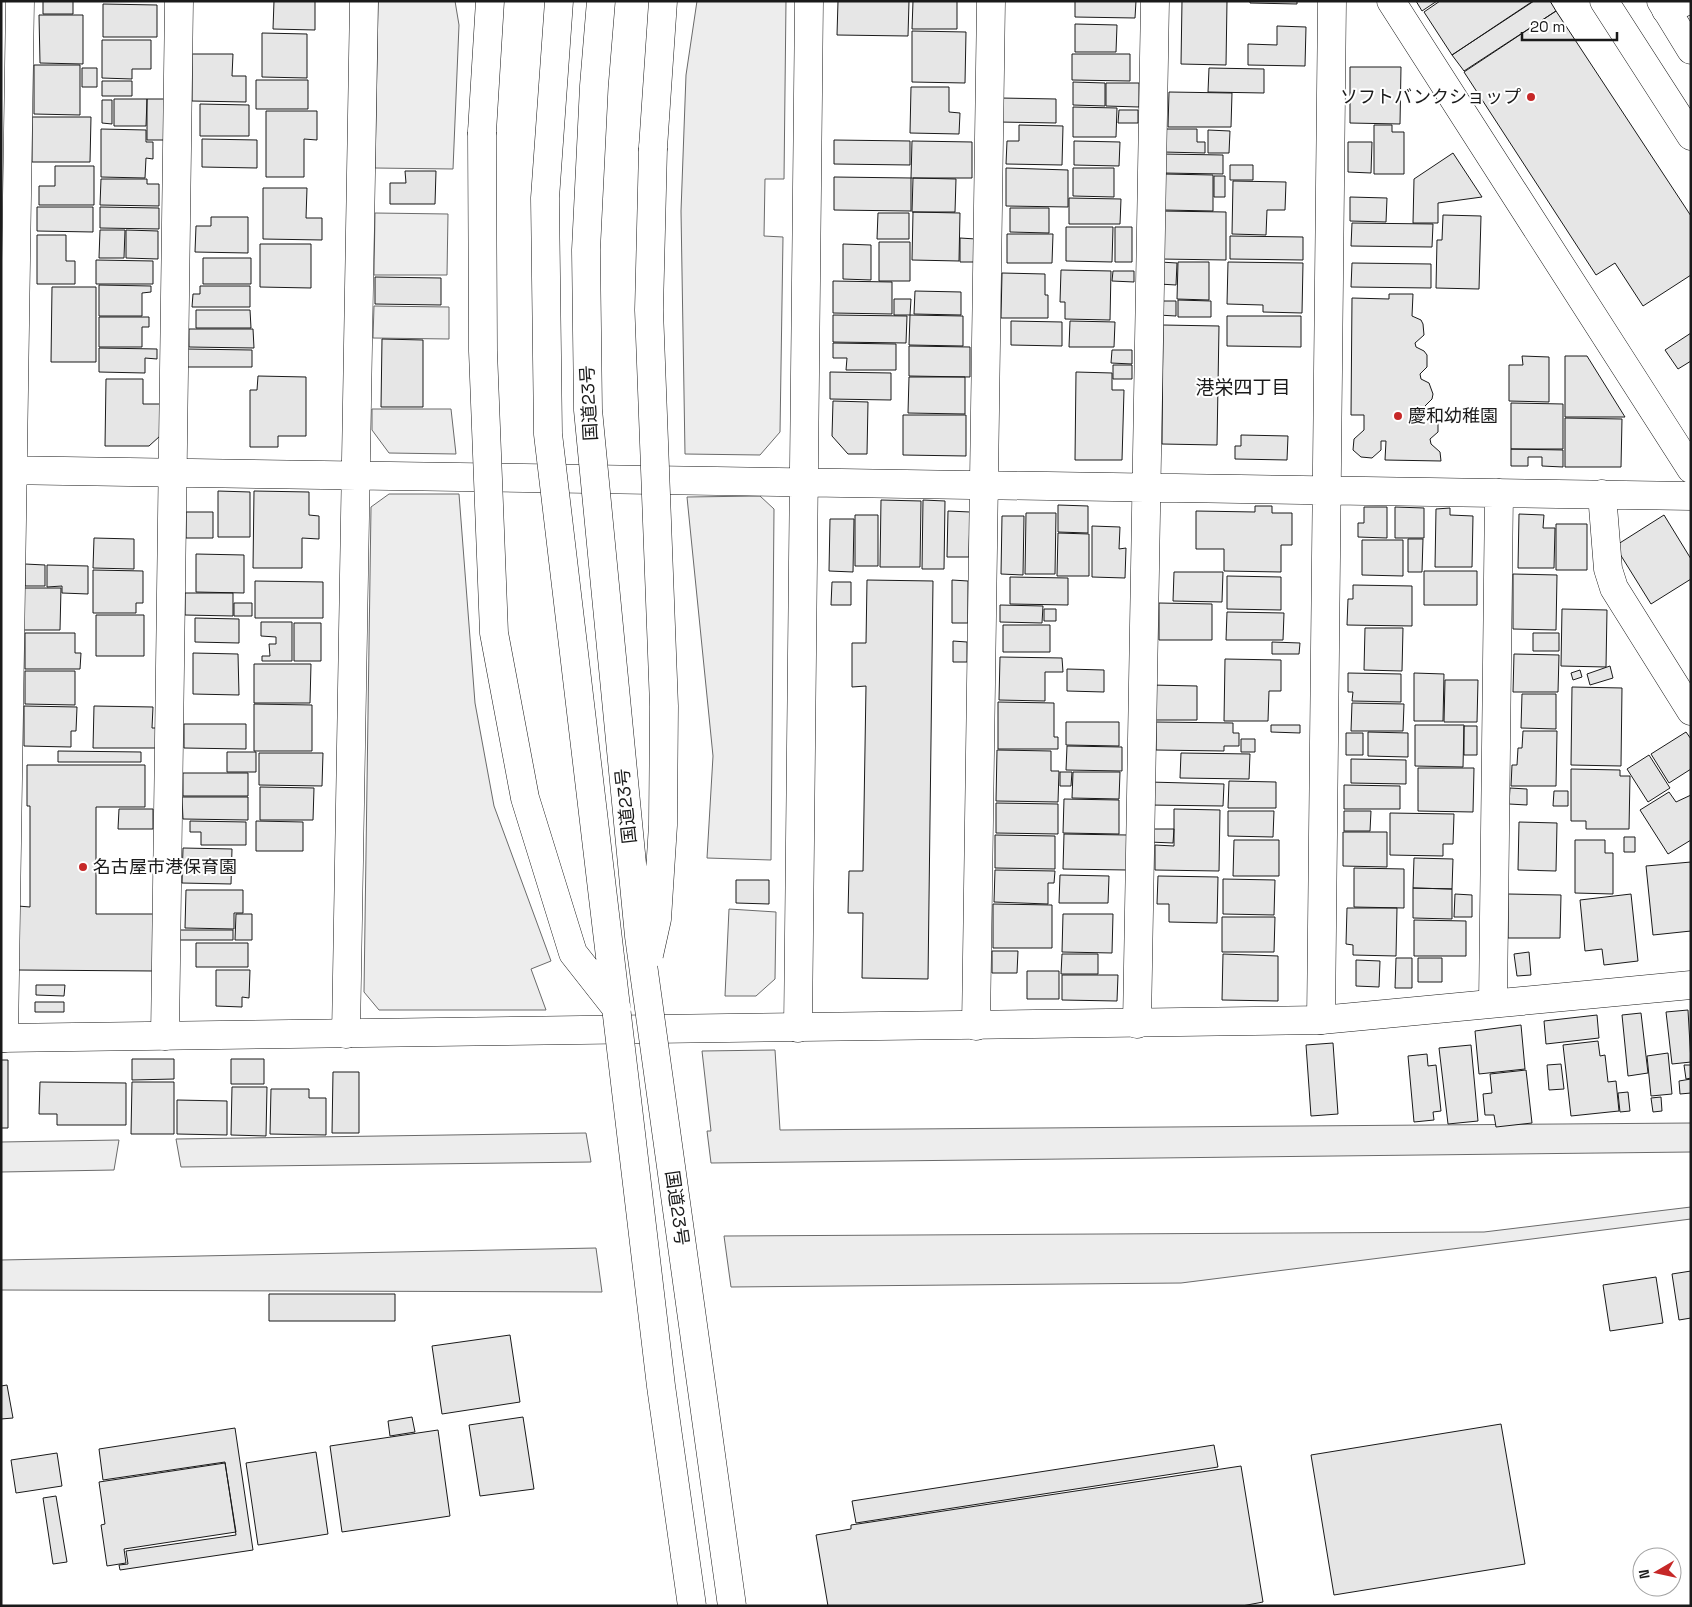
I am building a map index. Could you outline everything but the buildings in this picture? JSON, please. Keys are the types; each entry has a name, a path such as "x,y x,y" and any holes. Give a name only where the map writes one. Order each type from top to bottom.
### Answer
{"main road":[{"path":"20,1 7,470 3,1038 1320,1020 1691,985"},
{"path":"165,1036 179,1"},
{"path":"346,1034 364,1"},
{"path":"490,1 482,132 483,351 494,633 525,798 573,953 617,1009"},
{"name":"国道23号","path":"559,1 546,198 548,434 661,1386 692,1606"},
{"name":"国道23号","path":"601,1 594,86 586,250 588,410 644,976 732,1606"},
{"path":"644,976 656,919 663,825 664,706 649,310 653,148 663,1"},
{"path":"798,1028 809,1"},
{"path":"976,1026 991,1"},
{"path":"1137,1024 1154,1"},
{"path":"1320,1020 1332,1"},
{"path":"1391,1 1691,469"},
{"path":"1604,1 1691,136"},
{"path":"1671,4 1691,50"},
{"path":"7,470 1691,496"},
{"path":"1493,1003 1500,493"},
{"path":"1602,494 1608,570 1614,588 1691,711"}],"shaded area":[{"path":"378,1 455,1 459,25 453,169 375,168"},
{"path":"697,1 786,1 784,179 765,179 764,236 783,237 780,432 760,455 685,454 681,211 686,75"},
{"path":"375,213 448,214 447,275 374,275"},
{"path":"374,306 449,307 449,339 373,338"},
{"path":"372,409 451,409 456,454 389,453 372,430"},
{"path":"389,494 459,494 475,703 494,806 551,961 531,969 546,1010 379,1010 364,992 371,507"},
{"path":"760,496 774,509 771,860 707,858 713,756 687,497"},
{"path":"729,909 776,912 775,979 756,996 725,996"},
{"path":"775,1050 780,1130 1691,1123 1691,1152 711,1163 707,1131 711,1131 702,1051"},
{"path":"586,1133 591,1162 181,1167 176,1139"},
{"path":"119,1140 114,1170 1,1172 1,1142"},
{"path":"1691,1207 1691,1219 1181,1283 731,1287 724,1236 1484,1232"},
{"path":"596,1248 602,1292 1,1290 1,1260"}],"place":[{"name":"ソフトバンクショップ","path":"1531,97"},
{"name":"慶和幼稚園","path":"1398,416"},
{"name":"名古屋市港保育園","path":"83,867"}],"district":[{"name":"港栄四丁目","path":"1243,387"}]}
